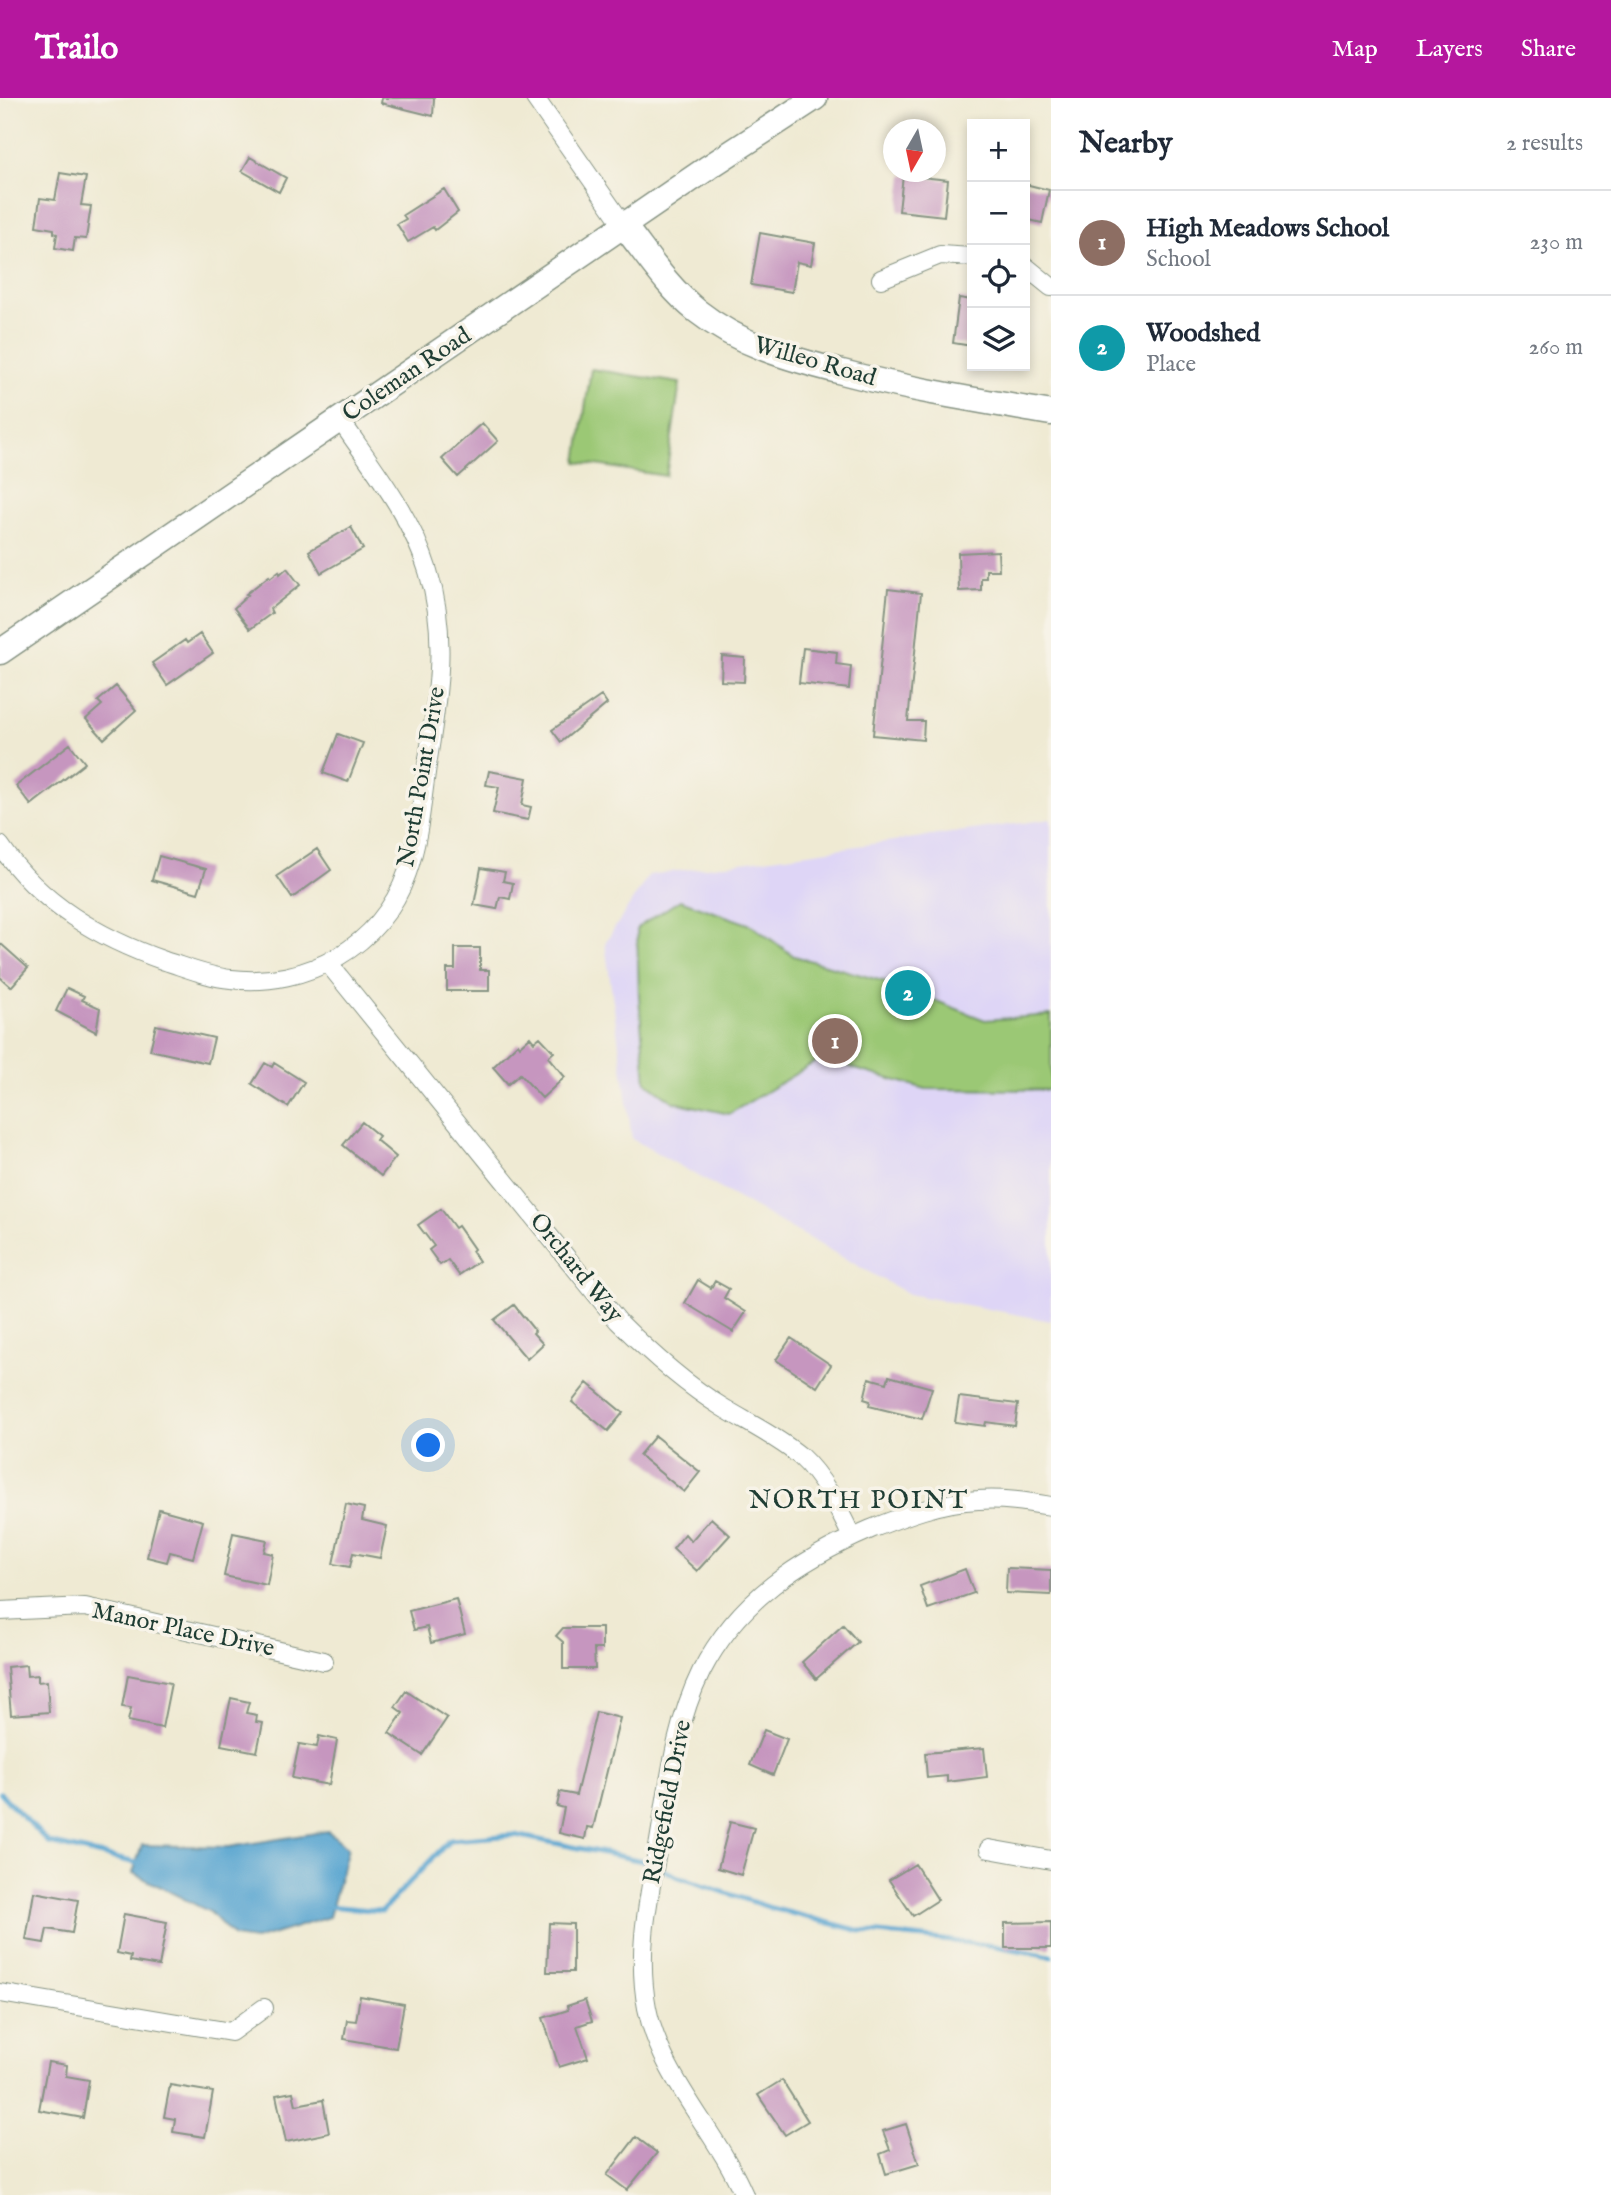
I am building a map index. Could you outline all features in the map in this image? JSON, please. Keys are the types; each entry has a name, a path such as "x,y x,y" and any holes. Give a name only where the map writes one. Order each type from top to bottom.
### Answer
{"street":[{"path":"535,98 624,226"},
{"name":"Coleman Road","path":"0,652 815,98"},
{"name":"Willeo Road","path":"624,226 685,301 715,324 749,344 796,360 874,380 1051,413"},
{"path":"881,279 940,255 967,257"},
{"path":"1030,270 1051,287"},
{"name":"North Point Drive","path":"0,845 13,865 47,899 85,927 133,950 204,974 254,981 305,973 352,948 375,927 394,902 407,874 415,842 441,663 440,630 436,603 419,545 398,504 341,421"},
{"name":"Orchard Way","path":"328,963 618,1321 686,1382 778,1440 801,1458 829,1491 852,1537"},
{"name":"Ridgefield Drive","path":"744,2195 728,2160 675,2078 656,2038 643,1984 644,1928 677,1739 688,1702 702,1670 729,1629 766,1590 805,1561 852,1537 905,1515 939,1505 979,1499 1018,1500 1051,1506"},
{"name":"Manor Place Drive","path":"0,1611 85,1607 324,1661"},
{"path":"989,1850 1051,1860"},
{"path":"0,1993 231,2032 264,2008"}],"shaded area":[{"path":"1051,819 1051,1321 908,1294 632,1139 605,943 649,875"}],"green space":[{"path":"591,369 680,383 666,476 577,462"},
{"path":"680,900 751,925 794,956 893,984 985,1020 1051,1015 1051,1090 926,1089 855,1069 827,1055 729,1114 674,1102 646,1082 637,928"}],"water":[{"path":"328,1831 348,1848 329,1917 255,1940 234,1937 210,1912 133,1873 142,1845 229,1847"}],"building":[{"path":"382,98 434,98 433,116 381,103"},
{"path":"250,157 286,178 279,192 242,171"},
{"path":"60,173 86,177 81,205 91,206 86,239 75,238 73,251 55,248 57,234 54,229 36,226 40,198 55,200"},
{"path":"948,180 944,216 899,211 902,182"},
{"path":"1030,185 1049,190 1042,223 1030,220"},
{"path":"444,189 458,212 435,230 433,227 408,242 397,224 406,219 403,215"},
{"path":"760,233 815,243 811,265 797,262 792,292 751,285"},
{"path":"959,298 967,299 967,345 953,343"},
{"path":"482,423 498,441 458,477 442,459"},
{"path":"351,527 363,549 321,573 309,551"},
{"path":"998,551 999,570 986,570 986,578 981,578 981,590 959,591 958,553"},
{"path":"287,568 300,585 270,609 272,613 250,629 234,608 248,595 246,594 269,576 270,578 279,571 280,574"},
{"path":"888,589 921,593 908,721 924,721 923,740 873,735"},
{"path":"200,634 213,653 167,685 152,663 185,640 187,643"},
{"path":"803,648 837,652 836,664 851,666 849,689 799,683"},
{"path":"722,656 745,658 744,682 721,681"},
{"path":"116,686 136,710 104,739 86,719 102,705 98,701"},
{"path":"601,696 607,704 561,742 552,730"},
{"path":"338,734 363,743 348,782 323,773"},
{"path":"70,744 85,763 31,805 16,786"},
{"path":"489,771 527,778 522,805 531,807 528,820 493,813 499,787 486,785"},
{"path":"317,849 331,870 292,898 277,876"},
{"path":"159,856 206,869 198,893 152,880"},
{"path":"481,868 505,872 503,881 513,883 510,899 500,897 497,909 474,905"},
{"path":"0,943 28,968 11,987 0,977"},
{"path":"455,948 480,948 480,970 489,970 489,991 447,991 447,969 455,969"},
{"path":"67,988 84,996 82,1000 100,1008 96,1032 56,1011"},
{"path":"156,1025 214,1038 208,1063 150,1050"},
{"path":"530,1037 534,1042 540,1037 554,1052 548,1057 565,1077 542,1098 520,1074 508,1084 493,1067 518,1043 520,1046"},
{"path":"265,1063 272,1067 274,1063 304,1082 288,1107 252,1084"},
{"path":"362,1122 379,1136 376,1140 396,1157 381,1176 343,1145"},
{"path":"441,1209 455,1228 458,1226 479,1261 459,1275 448,1260 440,1265 429,1250 434,1246 418,1225"},
{"path":"698,1280 711,1288 715,1281 729,1289 724,1298 746,1312 733,1332 685,1303"},
{"path":"514,1305 543,1344 527,1359 494,1320"},
{"path":"791,1338 831,1365 817,1387 776,1360"},
{"path":"889,1376 932,1388 922,1419 869,1406 870,1401 864,1399 869,1378 887,1383"},
{"path":"587,1383 623,1413 608,1431 572,1402"},
{"path":"959,1397 1018,1404 1015,1426 955,1422"},
{"path":"655,1436 700,1472 684,1492 639,1455"},
{"path":"346,1504 364,1508 362,1520 387,1526 380,1558 353,1553 350,1567 333,1564"},
{"path":"159,1509 203,1521 193,1558 170,1552 167,1562 147,1557"},
{"path":"711,1518 730,1535 697,1571 673,1549 685,1534 691,1541"},
{"path":"233,1533 267,1540 264,1552 273,1554 267,1585 224,1576"},
{"path":"1007,1568 1051,1570 1051,1595 1006,1593"},
{"path":"965,1569 974,1593 928,1609 920,1586"},
{"path":"456,1599 465,1634 431,1643 427,1627 414,1630 409,1611"},
{"path":"843,1625 858,1642 816,1679 802,1662"},
{"path":"563,1628 602,1628 602,1649 594,1649 595,1669 563,1669 563,1642 556,1636"},
{"path":"26,1665 27,1676 38,1675 38,1682 47,1681 49,1712 11,1715 7,1667"},
{"path":"128,1675 171,1683 162,1728 128,1721 131,1708 122,1707"},
{"path":"406,1691 447,1718 422,1755 389,1733 403,1713 395,1707"},
{"path":"231,1698 249,1702 246,1713 257,1715 256,1722 263,1723 257,1752 221,1745"},
{"path":"596,1712 620,1718 593,1828 587,1827 585,1839 559,1833 564,1808 557,1806 560,1792 576,1795"},
{"path":"764,1730 787,1739 773,1775 750,1765"},
{"path":"319,1736 337,1740 329,1785 292,1778 299,1744 317,1747"},
{"path":"984,1748 987,1777 947,1782 947,1776 927,1778 925,1753"},
{"path":"730,1822 754,1828 741,1875 718,1868"},
{"path":"915,1864 938,1900 913,1916 889,1880"},
{"path":"34,1892 78,1900 72,1933 47,1929 44,1943 26,1940"},
{"path":"124,1914 167,1922 159,1966 130,1961 131,1956 117,1953"},
{"path":"1051,1922 1051,1948 1005,1948 1005,1923"},
{"path":"549,1923 573,1924 573,1972 547,1972"},
{"path":"360,1996 404,2004 396,2048 344,2039 347,2020 356,2021"},
{"path":"585,2000 592,2021 577,2026 588,2058 559,2067 543,2018 568,2010 567,2006"},
{"path":"48,2062 67,2065 66,2076 89,2080 83,2118 39,2110"},
{"path":"782,2080 808,2121 785,2135 758,2095"},
{"path":"170,2085 213,2092 205,2137 173,2132 175,2119 164,2117"},
{"path":"293,2092 296,2105 323,2100 329,2133 286,2142 276,2095"},
{"path":"906,2124 919,2164 886,2174 880,2154 890,2150 883,2131"},
{"path":"636,2137 657,2153 627,2190 607,2175"}],"waterway":[{"path":"0,1793 49,1843 141,1864"},
{"path":"328,1906 382,1911 450,1840 515,1835 648,1862 676,1876 771,1908 861,1931 996,1946 1051,1956"}],"place":[{"name":"Woodshed","path":"908,993"},
{"name":"High Meadows School","path":"835,1041"}],"district":[{"name":"NORTH POINT","path":"859,1500"}]}
